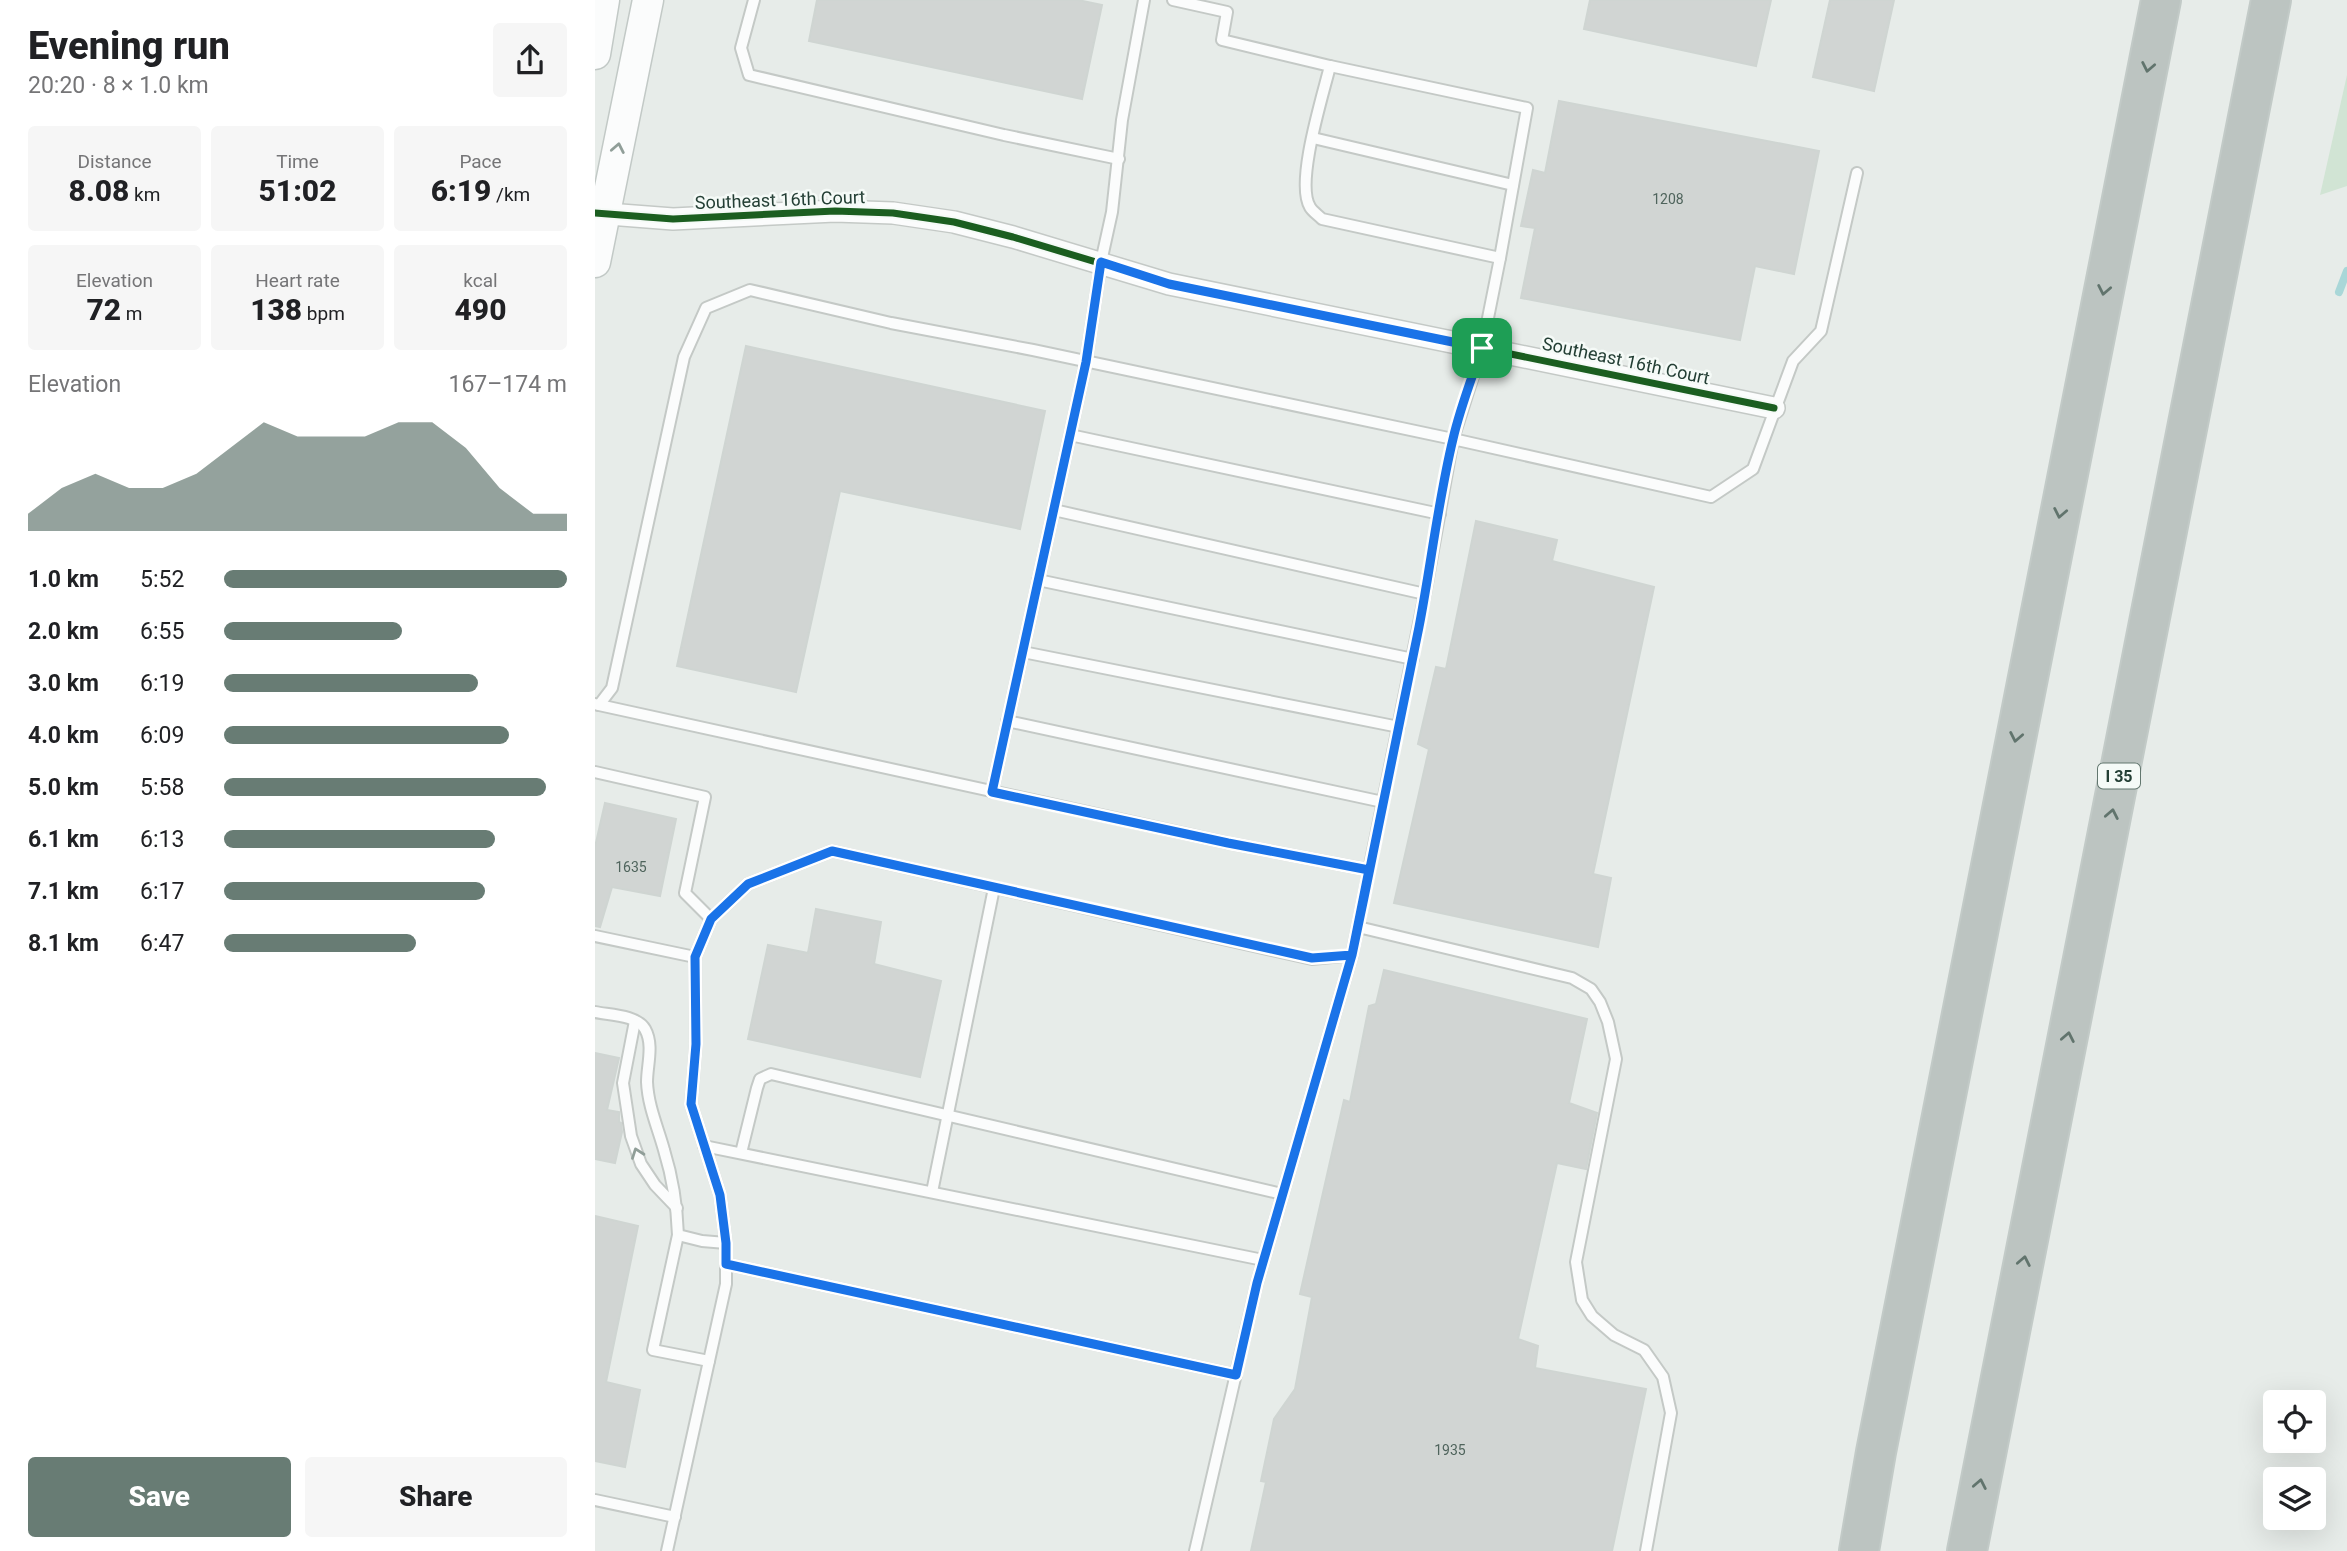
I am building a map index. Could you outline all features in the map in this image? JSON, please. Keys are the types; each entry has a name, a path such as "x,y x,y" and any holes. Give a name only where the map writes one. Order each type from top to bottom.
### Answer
{"highway":[{"path":"1859,1551 1876,1452 2161,0"},
{"name":"I 35","path":"1967,1551 2271,0"}],"main road":[{"path":"595,54 604,0"},
{"path":"595,262 600,214 648,0"}],"street":[{"name":"Southeast 16th Court","path":"600,214 674,219 835,211 893,213 954,222 1101,262 1169,284 1774,408"}],"lane":[{"path":"754,0 741,48 748,75 1119,159"},
{"path":"992,792 1086,362 1101,262 1112,212 1122,120 1144,0"},
{"path":"1173,0 1227,12 1222,40 1527,108 1482,348 1453,439 1413,659 1352,955 1263,1260 1195,1551"},
{"path":"1330,66 1306,166 1305,193 1310,208 1322,219 1500,258"},
{"path":"1313,138 1513,185"},
{"path":"1369,870 1228,843 597,705 612,688 684,357 706,308 750,290 891,323 1453,439 1711,496 1752,469 1793,361 1821,331 1857,173"},
{"path":"1070,435 1440,514"},
{"path":"1054,510 1425,594"},
{"path":"1038,580 1413,659"},
{"path":"1023,652 1399,727"},
{"path":"1007,721 1383,802"},
{"path":"595,772 705,796 685,893 711,919"},
{"path":"667,1551 726,1284 726,1243 720,1195 691,1104 696,1044 695,957 711,919 748,884 832,851 1312,958 1352,955"},
{"path":"932,1192 994,888"},
{"path":"1357,928 1572,978 1591,989 1600,1002 1608,1022 1616,1059 1576,1262 1582,1300 1593,1316 1614,1335 1644,1350 1663,1377 1671,1413 1646,1551"},
{"path":"595,936 695,957"},
{"path":"595,1012 635,1021 645,1029 648,1042 649,1100 677,1208 678,1235 653,1350 709,1361"},
{"path":"635,1021 623,1083 631,1136 641,1164 655,1185 677,1208"},
{"path":"741,1153 760,1079 771,1074 1282,1194"},
{"path":"704,1146 1263,1260"},
{"path":"678,1235 726,1243"},
{"path":"726,1264 1236,1375"},
{"path":"595,1500 675,1517"}],"green space":[{"path":"2347,75 2347,186 2320,195"}],"building":[{"path":"817,0 1078,0 1102,5 1082,99 809,41"},
{"path":"1590,0 1771,0 1756,66 1584,29"},
{"path":"1830,0 1894,0 1874,91 1813,77"},
{"path":"1559,101 1819,151 1794,274 1755,266 1740,340 1521,298 1535,228 1521,226 1533,170 1545,173"},
{"path":"746,346 1045,411 1020,529 840,491 796,692 677,666"},
{"path":"1476,521 1557,540 1552,561 1654,587 1593,874 1611,878 1598,947 1394,903 1429,749 1418,744 1436,667 1446,669"},
{"path":"605,803 676,819 660,896 612,887 600,927 595,926 595,847"},
{"path":"816,909 881,922 874,964 941,981 920,1077 748,1039 768,945 808,953"},
{"path":"1384,970 1587,1019 1569,1103 1597,1113 1586,1169 1557,1163 1518,1339 1538,1346 1535,1368 1646,1389 1612,1551 1251,1551 1266,1482 1261,1481 1274,1419 1295,1389 1312,1297 1300,1294 1344,1100 1350,1102 1369,1006 1376,1004"},
{"path":"595,1053 619,1058 607,1110 619,1112 621,1123 622,1132 615,1163 595,1159"},
{"path":"595,1216 638,1226 606,1382 640,1390 625,1467 595,1461"}],"waterway":[{"path":"2339,292 2347,271"}],"cycle path":[{"path":"595,213 673,219 835,211 893,213 954,222 1169,284 1774,408"}],"route":[{"path":"1482,348 1169,284 1101,262 1086,362 992,792 1228,843 1369,870 1352,955 1257,1283 1236,1375 726,1264 720,1195 691,1104 696,1044 695,957 711,919 748,884 832,851 1312,958 1352,955 1413,659 1453,439 1482,348"}]}
